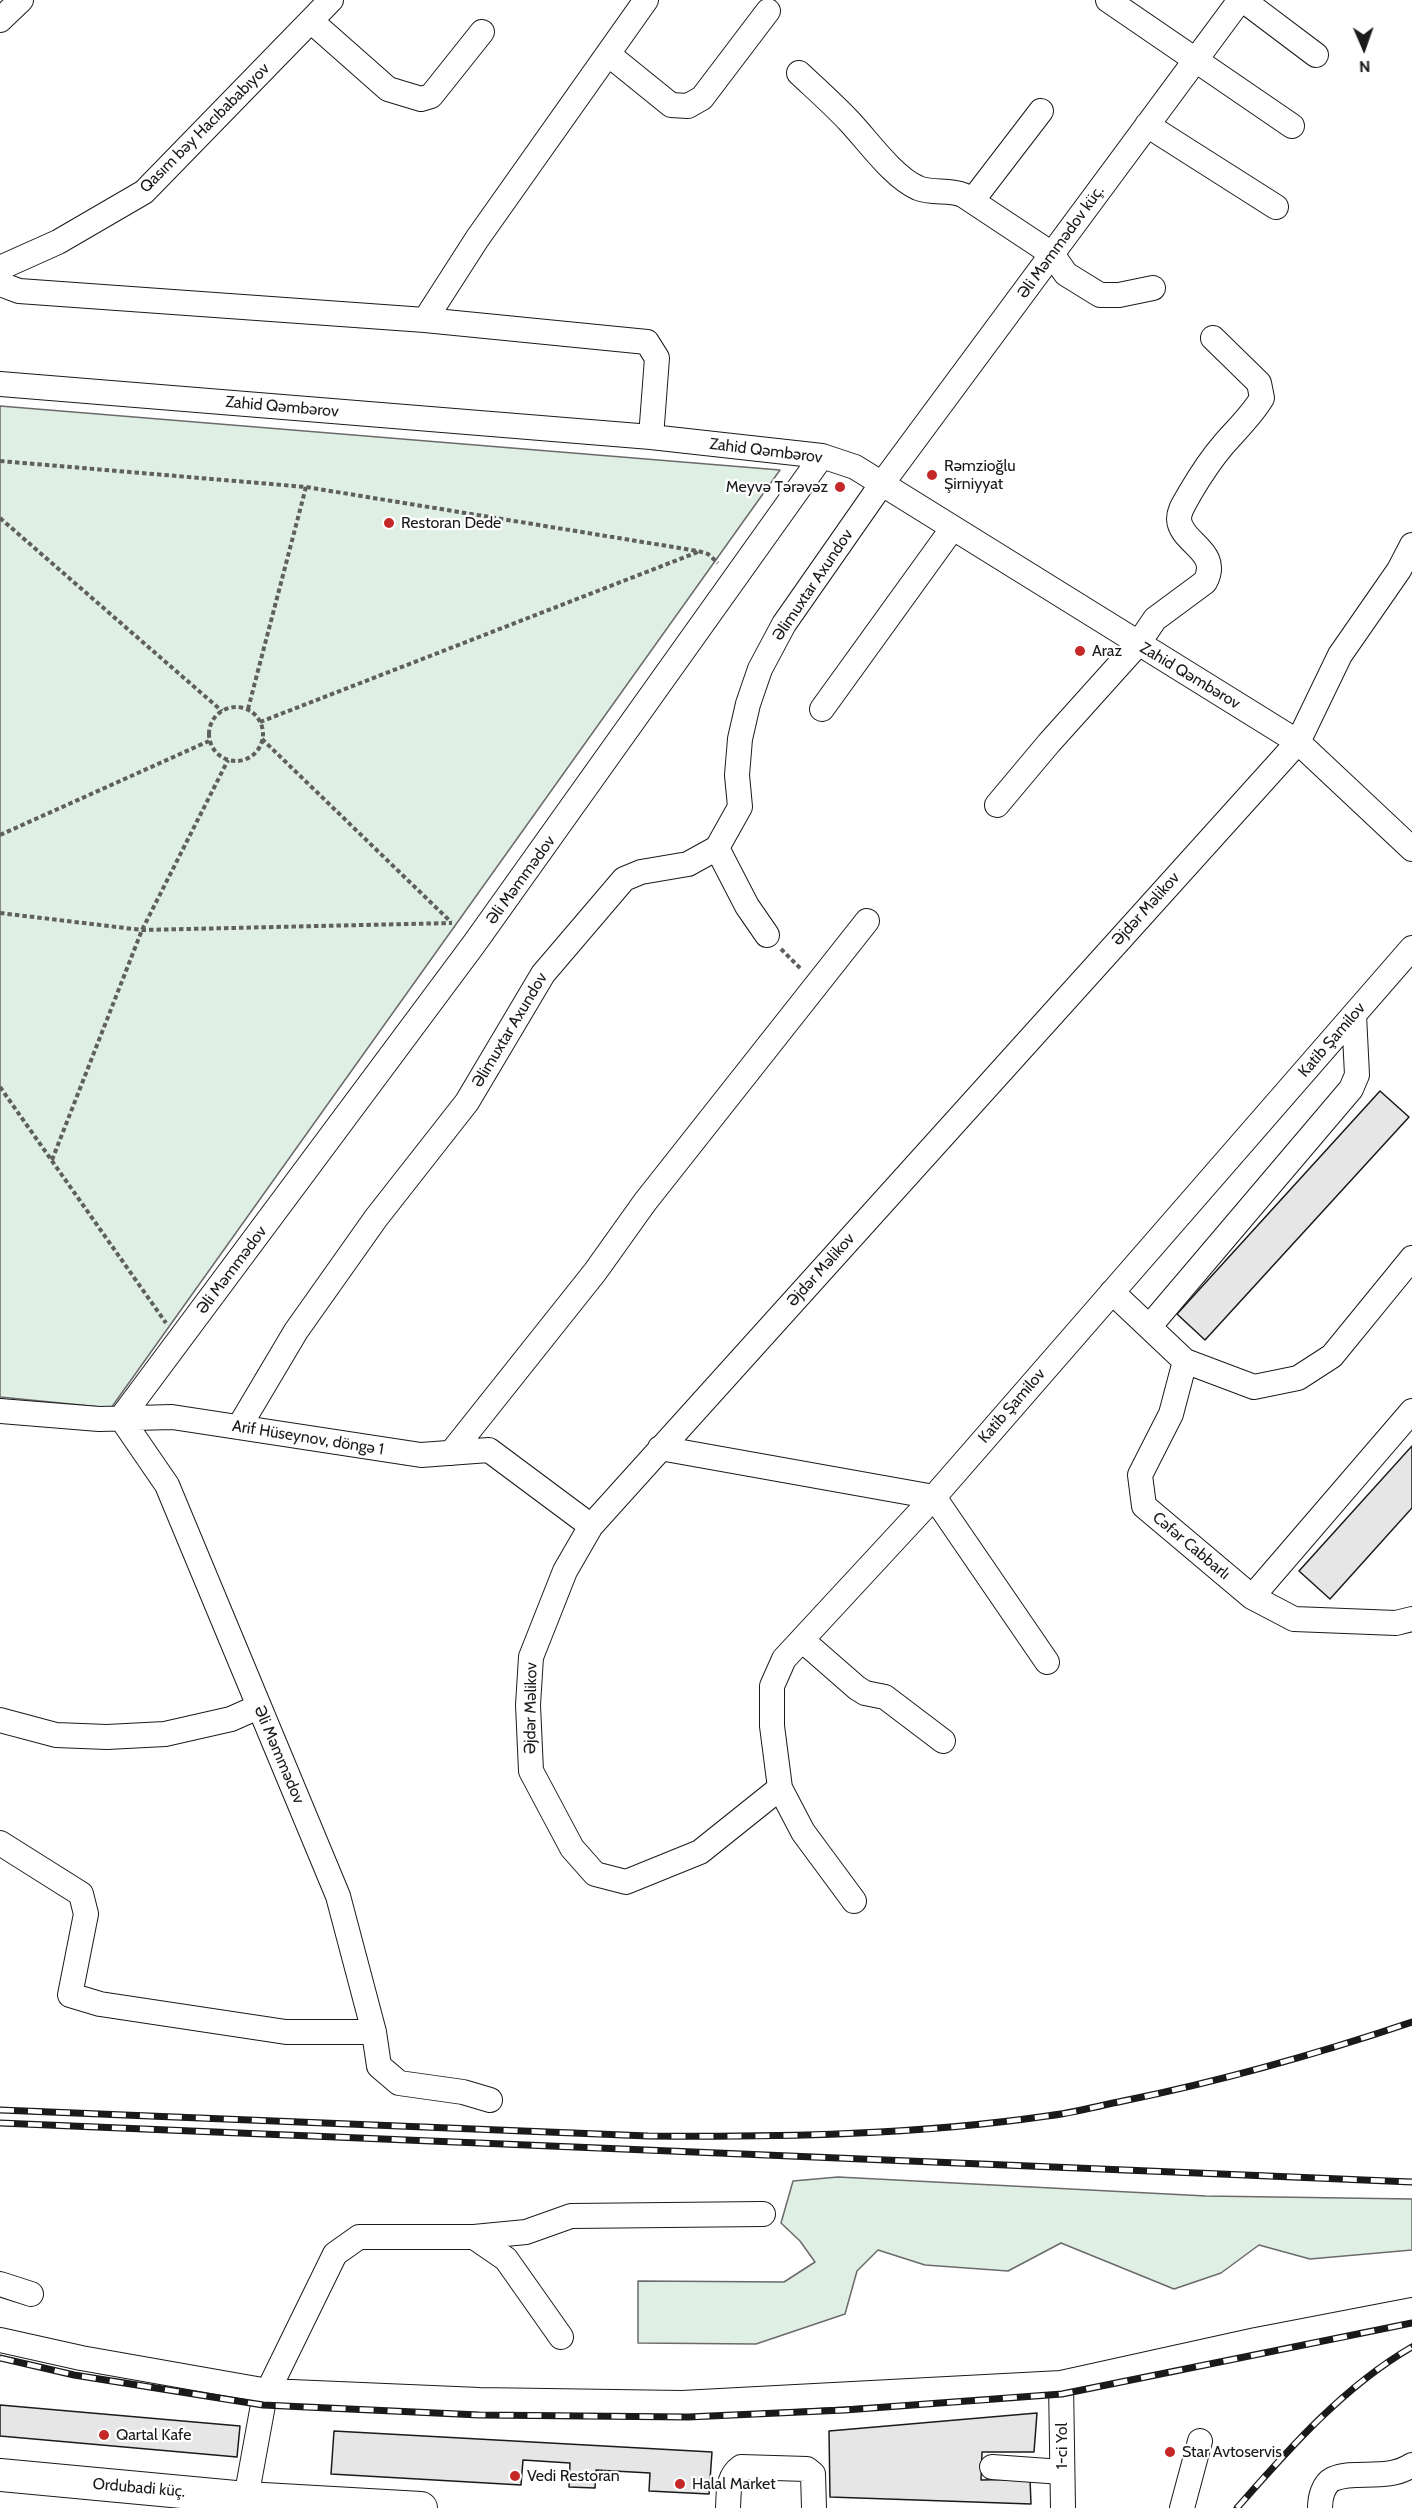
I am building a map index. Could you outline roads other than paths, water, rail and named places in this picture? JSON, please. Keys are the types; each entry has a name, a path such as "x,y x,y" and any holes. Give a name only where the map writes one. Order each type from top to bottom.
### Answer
{"main road":[{"name":"Ordubadi küç.","path":"0,2475 246,2498 287,2504 421,2508"}],"street":[{"path":"0,20 21,0"},
{"name":"Qasım bəy Hacıbababıyov","path":"0,268 58,242 144,192 331,0"},
{"path":"425,320 477,239 646,0"},
{"path":"1108,0 1292,126"},
{"path":"1241,0 1316,55"},
{"name":"Əli Məmmədov küç.","path":"881,485 1241,0"},
{"path":"608,54 671,105 688,106 702,98 768,11"},
{"path":"311,21 387,89 421,99 431,96 482,32"},
{"path":"799,73 848,119 902,177 918,188 956,192 972,201 1052,254 1066,274 1100,295 1119,295 1153,288"},
{"path":"972,201 1041,111"},
{"path":"1147,125 1276,207"},
{"path":"0,284 19,291 425,320 647,342 657,358 651,437"},
{"path":"997,805 1138,644 1155,620 1205,582 1208,576 1210,570 1207,558 1182,527 1179,518 1181,509 1200,475 1262,398 1259,383 1213,338"},
{"name":"Zahid Qəmbərov","path":"0,384 651,437 822,456 855,467 1298,742 1411,847"},
{"name":"Əli Məmmədov","path":"490,2100 463,2092 399,2083 379,2066 374,2032 338,1896 167,1485 121,1418 522,878 822,456"},
{"name":"Əlimuxtar Axundov","path":"239,1427 296,1331 376,1218 467,1102 543,974 624,879 641,872 688,864 717,848 740,807 737,775 740,740 748,704 760,669 784,624 881,485"},
{"path":"822,710 952,529"},
{"name":"Əjdər Məlikov","path":"780,1788 700,1852 626,1882 595,1874 572,1848 531,1772 528,1705 531,1657 565,1571 591,1526 1298,742 1340,655 1405,572 1412,545"},
{"path":"717,848 747,906 766,934"},
{"path":"451,1453 595,1272 645,1202 867,921"},
{"name":"Katib Şamilov","path":"854,1901 803,1832 780,1788 772,1726 771,1686 784,1659 934,1497 1412,948"},
{"path":"1149,1327 1351,1089 1357,1075 1354,1015"},
{"path":"1112,1292 1185,1361 1254,1387 1298,1378 1332,1356 1412,1258"},
{"name":"Cəfər Cabbarlı","path":"1185,1361 1171,1414 1140,1475 1144,1506 1252,1597 1294,1619 1396,1623 1412,1619"},
{"name":"Arif Hüseynov, döngə 1","path":"0,1411 99,1419 172,1417 421,1455 489,1450 591,1526"},
{"path":"1252,1597 1412,1411"},
{"path":"660,1448 934,1497 1047,1662"},
{"path":"802,1640 857,1688 865,1693 885,1697 943,1742"},
{"path":"0,1720 56,1735 107,1737 153,1735 231,1719 258,1707"},
{"path":"0,1843 81,1894 86,1914 70,1995 100,2004 286,2032 374,2032"},
{"path":"246,2498 263,2405 268,2391 335,2254 359,2237 474,2237 526,2232 571,2216 763,2214"},
{"path":"474,2237 506,2259 561,2337"},
{"path":"0,2284 31,2294"},
{"path":"0,2340 81,2358 268,2391 479,2400 682,2403 1061,2384 1256,2340 1412,2310"},
{"name":"1-ci Yol","path":"1061,2384 1063,2508"},
{"path":"1182,2508 1200,2441"},
{"path":"1320,2508 1324,2488 1332,2480 1390,2474 1412,2465"},
{"path":"728,2508 729,2482 733,2473 741,2467 763,2467 807,2469 813,2474 814,2508"},
{"path":"992,2467 1062,2472"}],"railway":[{"path":"0,2110 648,2136 748,2136 898,2131 1057,2115 1196,2085 1269,2066 1412,2022"},
{"path":"0,2123 1412,2182"},
{"path":"0,2358 74,2375 263,2405 479,2415 688,2417 845,2410 1062,2394 1412,2323"},
{"path":"1237,2508 1318,2420 1363,2381 1412,2347"}],"place":[{"name":"Rəmzioğlu Şirniyyat","path":"932,475"},
{"name":"Meyvə Tərəvəz","path":"840,487"},
{"name":"Restoran Dede","path":"389,523"},
{"name":"Araz","path":"1080,651"},
{"name":"Qartal Kafe","path":"104,2435"},
{"name":"Star Avtoservis","path":"1170,2452"},
{"name":"Vedi Restoran","path":"515,2476"},
{"name":"Halal Market","path":"680,2484"}]}
